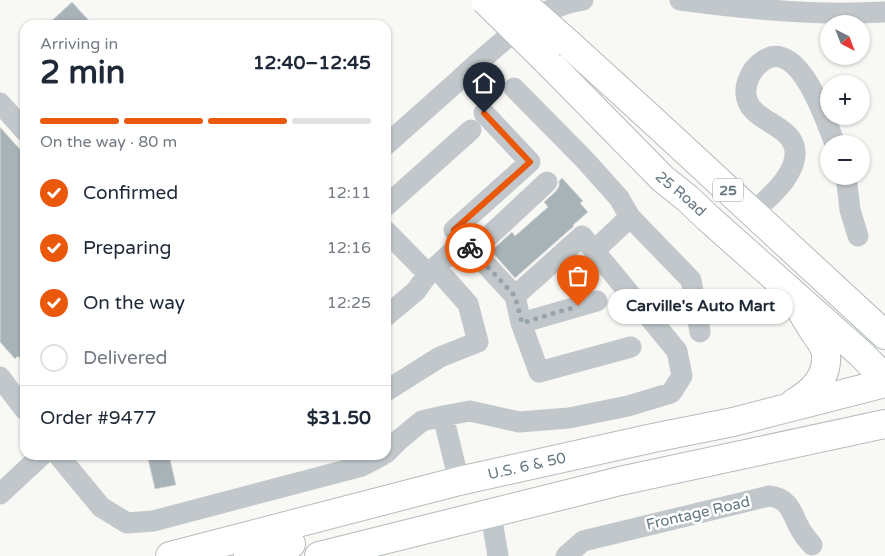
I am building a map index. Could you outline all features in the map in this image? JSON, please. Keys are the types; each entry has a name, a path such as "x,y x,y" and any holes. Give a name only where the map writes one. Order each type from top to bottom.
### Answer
{"main road":[{"name":"25 Road","path":"484,0 663,179 687,198 862,354 885,378"},
{"name":"25","path":"519,0 885,335"},
{"path":"733,422 776,410 795,402 817,386 822,376 825,368 826,354 822,344 789,290"},
{"name":"U.S. 6 & 50","path":"170,556 458,481 733,422 885,383"},
{"path":"319,556 620,481 885,424"},
{"path":"491,514 494,501 507,492 547,478 615,460 653,438"},
{"path":"248,556 266,550 418,514 447,498 458,481"}],"street":[{"path":"391,141 498,45 527,23 551,9 583,0"},
{"path":"680,0 784,11 820,13 885,12"},
{"path":"753,213 786,177 794,164 795,154 795,146 785,132 755,112 748,104 747,84 755,68 771,57 780,57 787,60 802,73 811,86 831,135"},
{"path":"514,88 584,159 619,198 630,218 690,280 700,332"},
{"path":"0,103 20,125"},
{"path":"484,113 530,162 454,230 515,296 539,372 631,347"},
{"path":"391,202 471,130"},
{"path":"391,312 416,291 432,271 469,246 547,182"},
{"path":"847,185 850,210 858,236"},
{"path":"594,250 630,218"},
{"path":"391,235 468,304 478,342 440,357 391,388"},
{"path":"391,448 422,421 470,411 518,422 568,418 628,406 670,393 682,376 677,351 582,236 515,296"},
{"path":"522,323 597,301"},
{"path":"0,376 20,403"},
{"path":"443,416 458,481"},
{"path":"0,494 37,460"},
{"path":"62,460 101,507 127,523 153,521 362,466 374,460"},
{"name":"Frontage Road","path":"566,556 583,541 769,496 784,501 793,512 802,532 812,545"},
{"path":"491,514 498,556"}],"building":[{"path":"72,2 88,20 52,20"},
{"path":"0,127 20,149 20,359 18,356 15,359 0,342"},
{"path":"562,178 583,201 580,203 588,212 515,278 491,251 512,232 515,236 548,207 544,202 556,191"},
{"path":"148,460 170,460 176,485 155,489"}],"way so far":[{"path":"470,248 515,296 522,323 578,306"}],"place":[{"name":"Carville's Auto Mart","path":"578,306"}],"route":[{"path":"470,248 454,230 530,162 484,113"}]}
